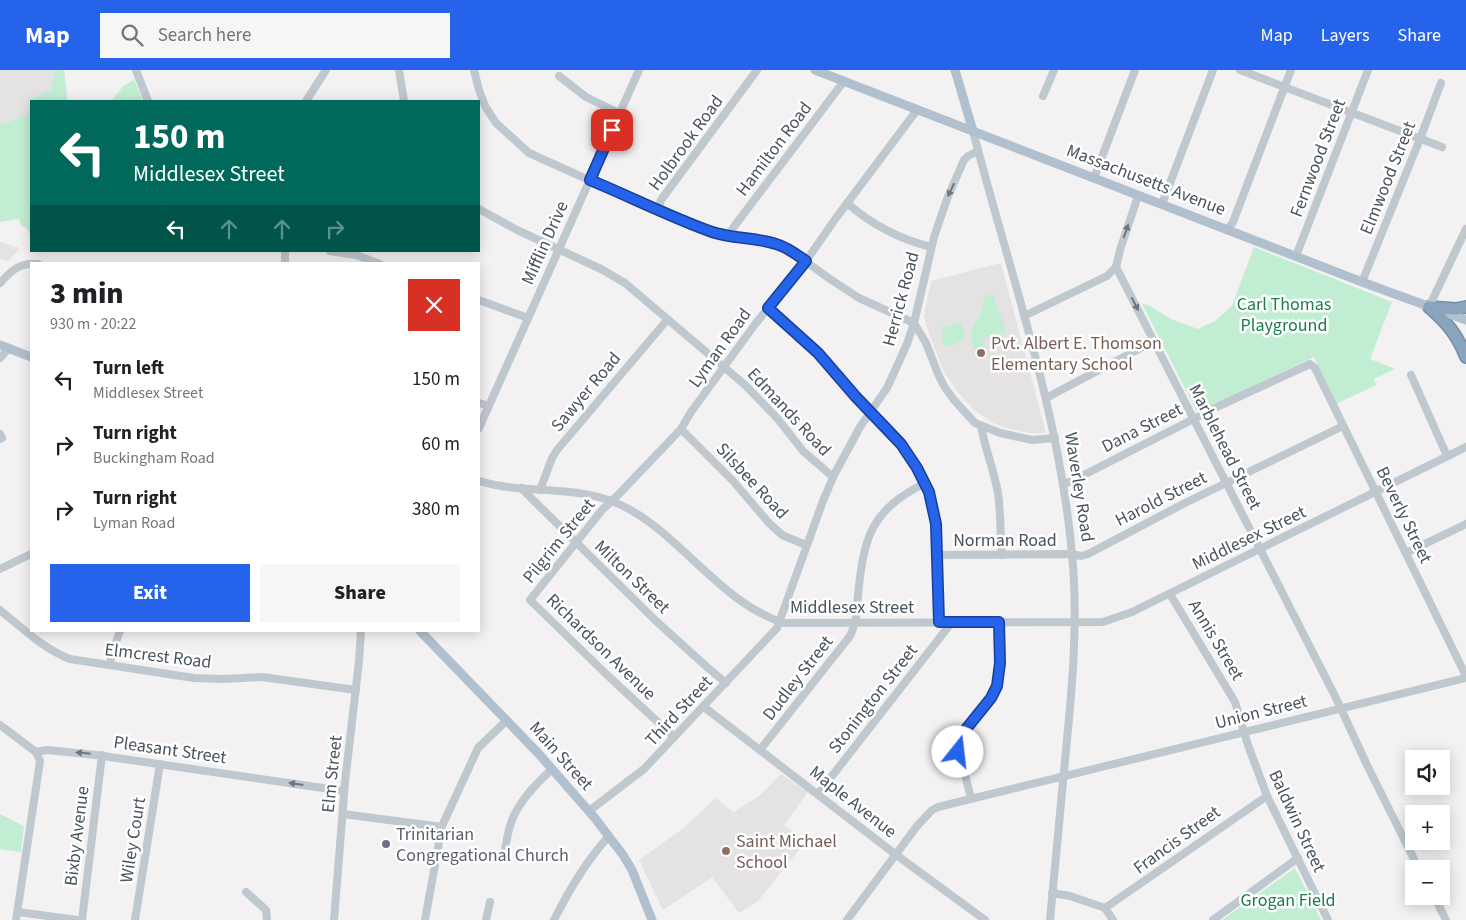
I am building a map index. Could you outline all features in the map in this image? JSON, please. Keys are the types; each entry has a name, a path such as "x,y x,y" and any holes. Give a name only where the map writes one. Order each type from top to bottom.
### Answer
{"highway":[{"path":"1429,307 1456,309 1466,307"},
{"path":"1429,307 1453,330 1466,357"}],"main road":[{"name":"Massachusetts Avenue","path":"815,70 830,73 844,81 1138,196 1466,320"},
{"name":"Waverley Road","path":"955,70 973,131"},
{"path":"4,346 30,357"},
{"name":"Main Street","path":"421,632 552,769 589,811 632,870 652,920"}],"street":[{"path":"136,70 148,100"},
{"path":"307,100 326,70"},
{"path":"399,70 404,100"},
{"path":"474,70 485,106 504,131 529,153 640,204 687,223 730,236 775,243 791,251 858,298 914,323 926,343 944,386 975,423 1000,433 1032,440 1055,438"},
{"name":"Mifflin Drive","path":"480,426 639,70"},
{"name":"Holbrook Road","path":"658,210 661,200 757,70"},
{"path":"1043,96 1054,70"},
{"path":"1094,178 1135,70"},
{"path":"1162,204 1214,70"},
{"path":"1240,70 1442,147"},
{"path":"1228,229 1233,222 1291,70"},
{"name":"Fernwood Street","path":"1296,256 1368,70"},
{"path":"559,76 586,97 619,114"},
{"name":"Hamilton Road","path":"730,236 733,228 844,81"},
{"name":"Elmwood Street","path":"1362,282 1441,84"},
{"name":"Lyman Road","path":"611,501 681,429 724,367 806,261 917,110"},
{"name":"Waverley Road","path":"973,131 1046,398 1063,483 1072,554 1075,622 1073,672 1050,920"},
{"name":"Herrick Road","path":"779,621 833,477 856,434 897,369 914,323 931,247 947,198 964,160 978,152"},
{"path":"1024,316 1107,276 1116,266 1138,196"},
{"path":"847,203 875,225 891,234 931,247"},
{"name":"Edmands Road","path":"480,210 624,283 724,367 761,401 803,451 833,477"},
{"path":"1429,307 1466,229"},
{"path":"344,252 357,253 376,262"},
{"path":"0,283 12,271 26,263 30,263"},
{"name":"Marblehead Street","path":"1116,266 1195,419 1416,860"},
{"path":"480,300 528,318"},
{"path":"768,308 812,347 908,453 925,483 929,492 936,524 939,622"},
{"name":"Sawyer Road","path":"540,490 557,450 667,320"},
{"path":"1046,398 1154,341"},
{"path":"0,358 4,346"},
{"name":"Dana Street","path":"1063,483 1070,482 1304,366 1310,364 1315,368"},
{"name":"Beverly Street","path":"1315,368 1466,677"},
{"path":"1411,375 1447,456"},
{"path":"480,402 489,406"},
{"path":"981,426 984,445 994,471 998,494 1002,555"},
{"name":"Harold Street","path":"1072,554 1081,556 1088,554 1170,510 1343,426"},
{"name":"Silsbee Road","path":"681,429 733,481 759,512 782,535 806,545"},
{"name":"Middlesex Street","path":"480,481 498,486 585,494 622,506 648,522 738,598 779,621 793,623 1102,622 1119,618 1170,594 1466,447"},
{"path":"856,623 862,559 870,532 885,510 910,491 925,483"},
{"name":"Milton Street","path":"521,488 655,620 726,683"},
{"name":"Pilgrim Street","path":"530,600 611,501"},
{"path":"1406,553 1466,524"},
{"path":"0,569 30,554"},
{"name":"Norman Road","path":"937,555 1072,554"},
{"name":"Annis Street","path":"1170,594 1230,692 1239,711 1244,732"},
{"name":"Richardson Avenue","path":"530,600 674,737"},
{"name":"Elmcrest Road","path":"0,610 60,655 83,662 194,678 223,679 262,676 356,690"},
{"name":"Third Street","path":"589,811 644,770 771,635 779,621"},
{"name":"Stonington Street","path":"818,794 952,622"},
{"path":"971,798 957,744 963,731 991,698 997,686 1000,663 999,622"},
{"name":"Dudley Street","path":"760,750 850,636 856,623"},
{"path":"110,665 120,632"},
{"name":"Elm Street","path":"334,920 344,791 361,632"},
{"name":"Union Street","path":"847,920 916,826 932,810 971,798 1466,677"},
{"name":"Maple Avenue","path":"704,707 895,854 985,920"},
{"path":"425,920 442,827 476,753 492,733 506,720"},
{"path":"0,724 36,752 40,761 27,838 17,916 77,920"},
{"name":"Baldwin Street","path":"1244,732 1267,796 1328,920"},
{"name":"Pleasant Street","path":"36,752 47,750 102,755 344,791"},
{"name":"Bixby Avenue","path":"82,920 102,755"},
{"name":"Wiley Court","path":"135,920 160,764"},
{"path":"503,858 510,825 514,816 529,793 552,769"},
{"name":"Francis Street","path":"1105,908 1267,796"},
{"path":"343,814 442,827"},
{"path":"554,920 578,876 609,836"},
{"path":"1213,920 1298,858"},
{"path":"246,892 266,910 267,920"},
{"path":"1052,893 1070,896 1105,908 1113,920"},
{"path":"486,920 490,902"},
{"path":"1438,905 1446,920"}],"shaded area":[{"path":"0,70 63,70 68,100 30,100 30,215 0,206"},
{"path":"0,242 20,248 8,261 0,259"},
{"name":"Pvt. Albert E. Thomson Elementary School","path":"1001,263 1046,433 1029,433 1006,428 991,422 972,408 956,390 943,370 926,325 924,316 931,281"},
{"name":"Saint Michael School","path":"781,774 808,792 784,825 806,841 758,901 739,913 712,877 663,910 639,860 685,827 715,798 734,812 762,794"}],"green space":[{"path":"55,70 64,70 67,100 29,99 51,90"},
{"path":"134,80 143,100 113,100 123,86"},
{"path":"30,113 30,236 28,229 21,225 19,219 0,222 0,123 5,124"},
{"name":"Carl Thomas Playground","path":"1254,247 1392,302 1370,359 1395,369 1374,379 1376,385 1336,404 1314,357 1197,412 1142,304 1148,305 1171,319 1198,329 1215,321 1232,306"},
{"path":"993,294 1006,332 983,338 985,348 980,347 974,351 971,335 973,327 984,307 983,296"},
{"path":"961,323 963,330 965,330 965,337 955,344 943,346 942,327"},
{"path":"0,814 24,826 21,852 0,849"},
{"name":"Grogan Field","path":"1295,868 1321,920 1222,920"}],"place":[{"name":"Pvt. Albert E. Thomson Elementary School","path":"981,353"},
{"name":"Trinitarian Congregational Church","path":"386,844"},
{"name":"Saint Michael School","path":"726,851"}],"route":[{"path":"612,130 590,180 640,204 687,223 728,236 775,243 806,261 768,308 818,353 856,397 901,444 917,468 929,492 936,524 939,622 999,622 1000,663 997,686 991,698 958,739 958,752"}]}
